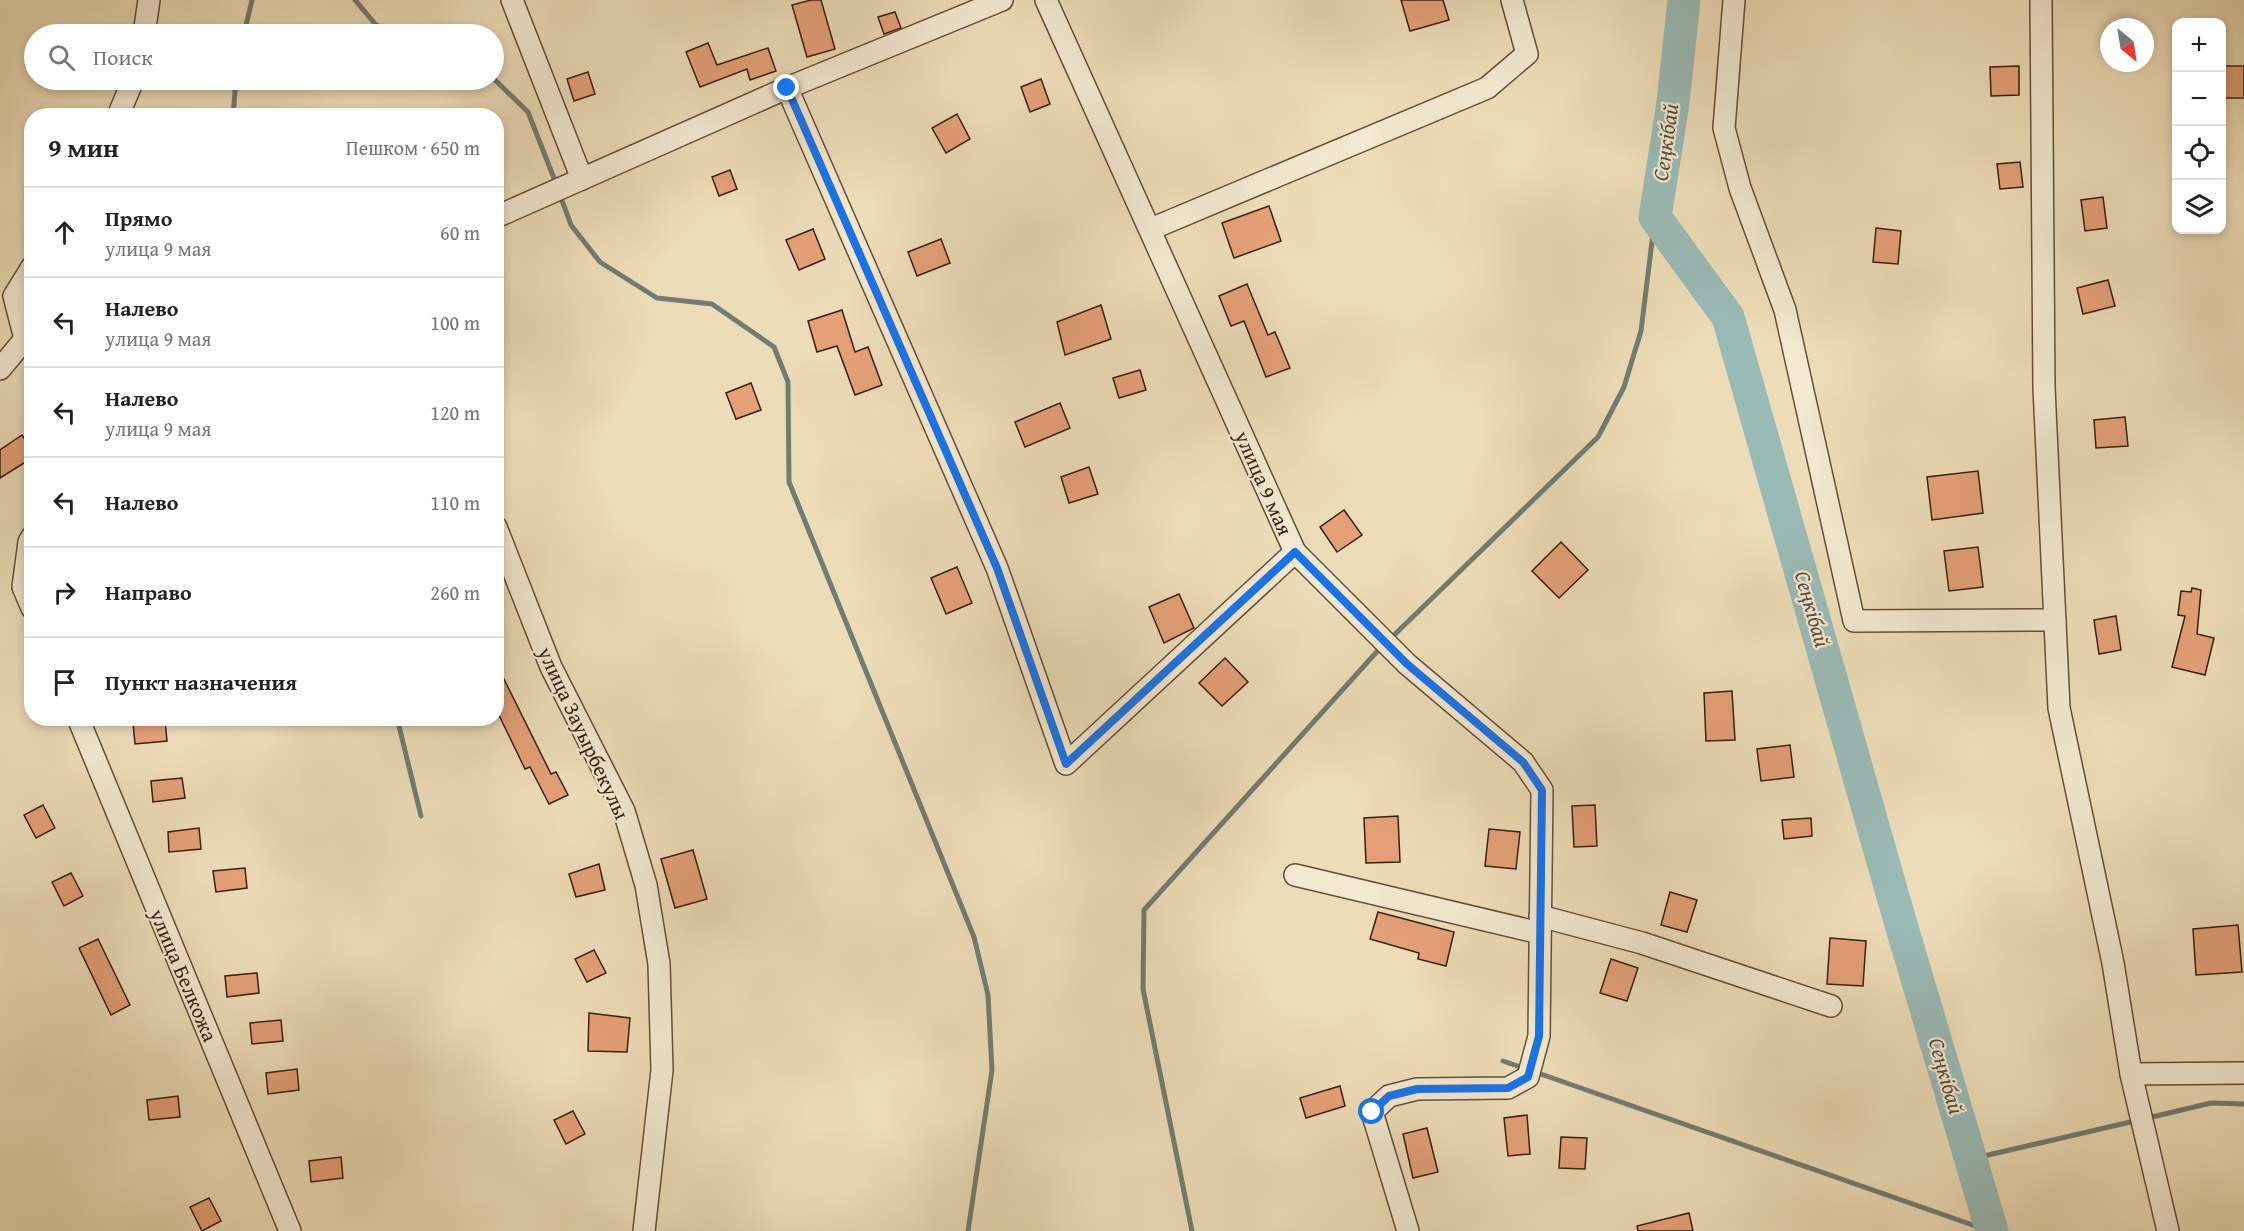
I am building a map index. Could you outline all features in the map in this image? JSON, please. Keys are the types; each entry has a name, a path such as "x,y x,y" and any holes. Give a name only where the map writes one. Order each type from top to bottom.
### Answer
{"street":[{"path":"145,24 149,0"},
{"path":"512,0 582,179"},
{"path":"504,213 787,88 1002,0"},
{"name":"улица 9 мая","path":"1046,0 1295,552 1407,664 1523,762 1542,790 1539,1036 1528,1077 1508,1088 1417,1089 1389,1096 1372,1112 1408,1231"},
{"path":"1151,229 1487,88 1527,54 1512,0"},
{"path":"1734,0 1724,128 1740,188 1785,310 1854,621 2055,620"},
{"path":"2041,0 2044,388 2059,708 2113,963 2131,1074 2168,1231"},
{"path":"787,88 997,568 1066,764 1295,552"},
{"path":"121,108 129,90"},
{"path":"24,280 14,296 24,327"},
{"path":"0,369 24,344"},
{"name":"улица Зауырбекулы","path":"504,547 551,668 624,811 646,885 659,964 662,1070 644,1231"},
{"name":"улица Белкожа","path":"81,726 290,1231"},
{"path":"1295,876 1642,943 1831,1006"},
{"path":"2131,1074 2244,1073"}],"building":[{"path":"821,0 835,49 807,57 792,5"},
{"path":"1401,0 1443,0 1449,20 1410,31"},
{"path":"895,12 901,28 884,34 878,17"},
{"path":"708,43 717,65 768,48 776,71 750,80 747,69 700,87 686,52"},
{"path":"2019,66 2019,95 1991,96 1990,67"},
{"path":"2226,66 2244,66 2244,98 2226,98"},
{"path":"588,72 595,94 574,101 567,79"},
{"path":"1041,79 1050,104 1030,112 1021,87"},
{"path":"957,114 970,139 946,153 932,128"},
{"path":"2020,162 2023,187 2000,189 1997,164"},
{"path":"730,170 737,189 719,196 712,177"},
{"path":"2103,197 2107,228 2085,231 2081,200"},
{"path":"1269,206 1281,241 1234,258 1222,223"},
{"path":"1876,228 1901,231 1898,264 1873,262"},
{"path":"813,229 825,259 799,270 786,240"},
{"path":"941,239 950,263 917,276 908,252"},
{"path":"2108,280 2115,306 2083,314 2077,288"},
{"path":"1247,284 1268,335 1275,332 1290,368 1266,377 1244,321 1231,326 1219,296"},
{"path":"1101,305 1111,339 1065,355 1057,322"},
{"path":"842,310 855,352 868,347 882,385 855,395 837,346 817,352 808,321"},
{"path":"1140,370 1146,390 1119,398 1113,378"},
{"path":"751,383 761,410 736,419 726,393"},
{"path":"1060,403 1070,428 1025,447 1015,422"},
{"path":"2125,417 2128,446 2096,448 2094,420"},
{"path":"22,435 24,438 24,463 0,478 0,450"},
{"path":"1089,467 1098,494 1069,503 1061,477"},
{"path":"1978,471 1983,513 1932,520 1927,477"},
{"path":"1344,510 1362,535 1337,552 1320,527"},
{"path":"1561,542 1588,570 1559,598 1532,571"},
{"path":"1978,547 1983,587 1949,591 1944,551"},
{"path":"957,567 972,603 946,614 931,578"},
{"path":"2192,588 2201,590 2197,634 2214,638 2205,675 2172,667 2185,616 2178,615 2181,591 2191,592"},
{"path":"1179,594 1194,628 1164,643 1149,607"},
{"path":"2116,616 2121,650 2099,654 2094,620"},
{"path":"1225,658 1248,682 1222,706 1199,683"},
{"path":"504,679 551,774 556,772 568,795 549,804 530,767 525,769 504,726"},
{"path":"1732,691 1735,740 1706,741 1704,693"},
{"path":"133,726 166,726 167,741 135,744"},
{"path":"1790,745 1794,777 1761,781 1757,749"},
{"path":"182,778 185,798 153,802 151,781"},
{"path":"43,805 55,828 36,838 24,815"},
{"path":"1595,805 1597,846 1574,847 1572,806"},
{"path":"1398,816 1400,862 1366,863 1364,818"},
{"path":"1811,818 1812,836 1784,839 1782,820"},
{"path":"199,828 201,849 169,852 168,832"},
{"path":"1489,829 1520,832 1516,869 1485,866"},
{"path":"693,850 707,899 675,908 661,859"},
{"path":"599,864 605,890 576,897 569,874"},
{"path":"245,868 247,888 216,892 213,871"},
{"path":"71,873 83,896 64,906 52,882"},
{"path":"1670,892 1697,900 1687,932 1661,925"},
{"path":"1378,912 1454,932 1446,966 1418,959 1419,953 1370,939"},
{"path":"2238,925 2242,972 2196,975 2193,929"},
{"path":"1830,938 1866,941 1863,986 1827,984"},
{"path":"98,939 130,1005 111,1015 79,948"},
{"path":"594,950 606,973 587,982 575,959"},
{"path":"1611,959 1638,968 1627,1001 1600,993"},
{"path":"257,973 259,993 227,997 225,976"},
{"path":"589,1013 630,1018 627,1052 588,1051"},
{"path":"281,1020 283,1041 252,1044 250,1023"},
{"path":"297,1069 299,1090 268,1094 266,1073"},
{"path":"1340,1086 1345,1106 1306,1118 1300,1098"},
{"path":"178,1096 180,1117 149,1120 147,1100"},
{"path":"573,1111 585,1134 566,1144 554,1120"},
{"path":"1527,1115 1530,1154 1508,1156 1504,1118"},
{"path":"1427,1128 1438,1172 1413,1178 1403,1134"},
{"path":"1561,1137 1587,1138 1585,1169 1559,1168"},
{"path":"341,1157 343,1178 311,1182 309,1161"},
{"path":"209,1198 221,1221 202,1231 190,1207"},
{"path":"1689,1213 1693,1231 1638,1231 1637,1226"}],"waterway":[{"path":"246,24 252,0"},
{"path":"355,0 375,24"},
{"name":"Сеңкібай","path":"1684,0 1673,103 1655,217 1728,317 1900,921 1992,1231"},
{"path":"504,89 528,112 557,186"},
{"path":"234,108 235,90"},
{"path":"560,195 571,225 600,262 657,298 712,304 774,347 788,382 789,482 974,937 988,995 992,1070 968,1231"},
{"path":"1389,640 1598,437 1624,387 1641,331 1655,217"},
{"path":"1192,1231 1143,989 1144,910 1382,646"},
{"path":"399,726 421,816"},
{"path":"1503,1061 1526,1069"},
{"path":"1535,1072 1990,1231"},
{"path":"2148,1118 2211,1103 2244,1104"},
{"path":"1971,1159 2139,1120"}],"route":[{"path":"787,88 997,568 1066,764 1295,552 1407,664 1523,762 1542,790 1539,1036 1528,1077 1508,1088 1417,1089 1389,1096 1372,1112"}]}
